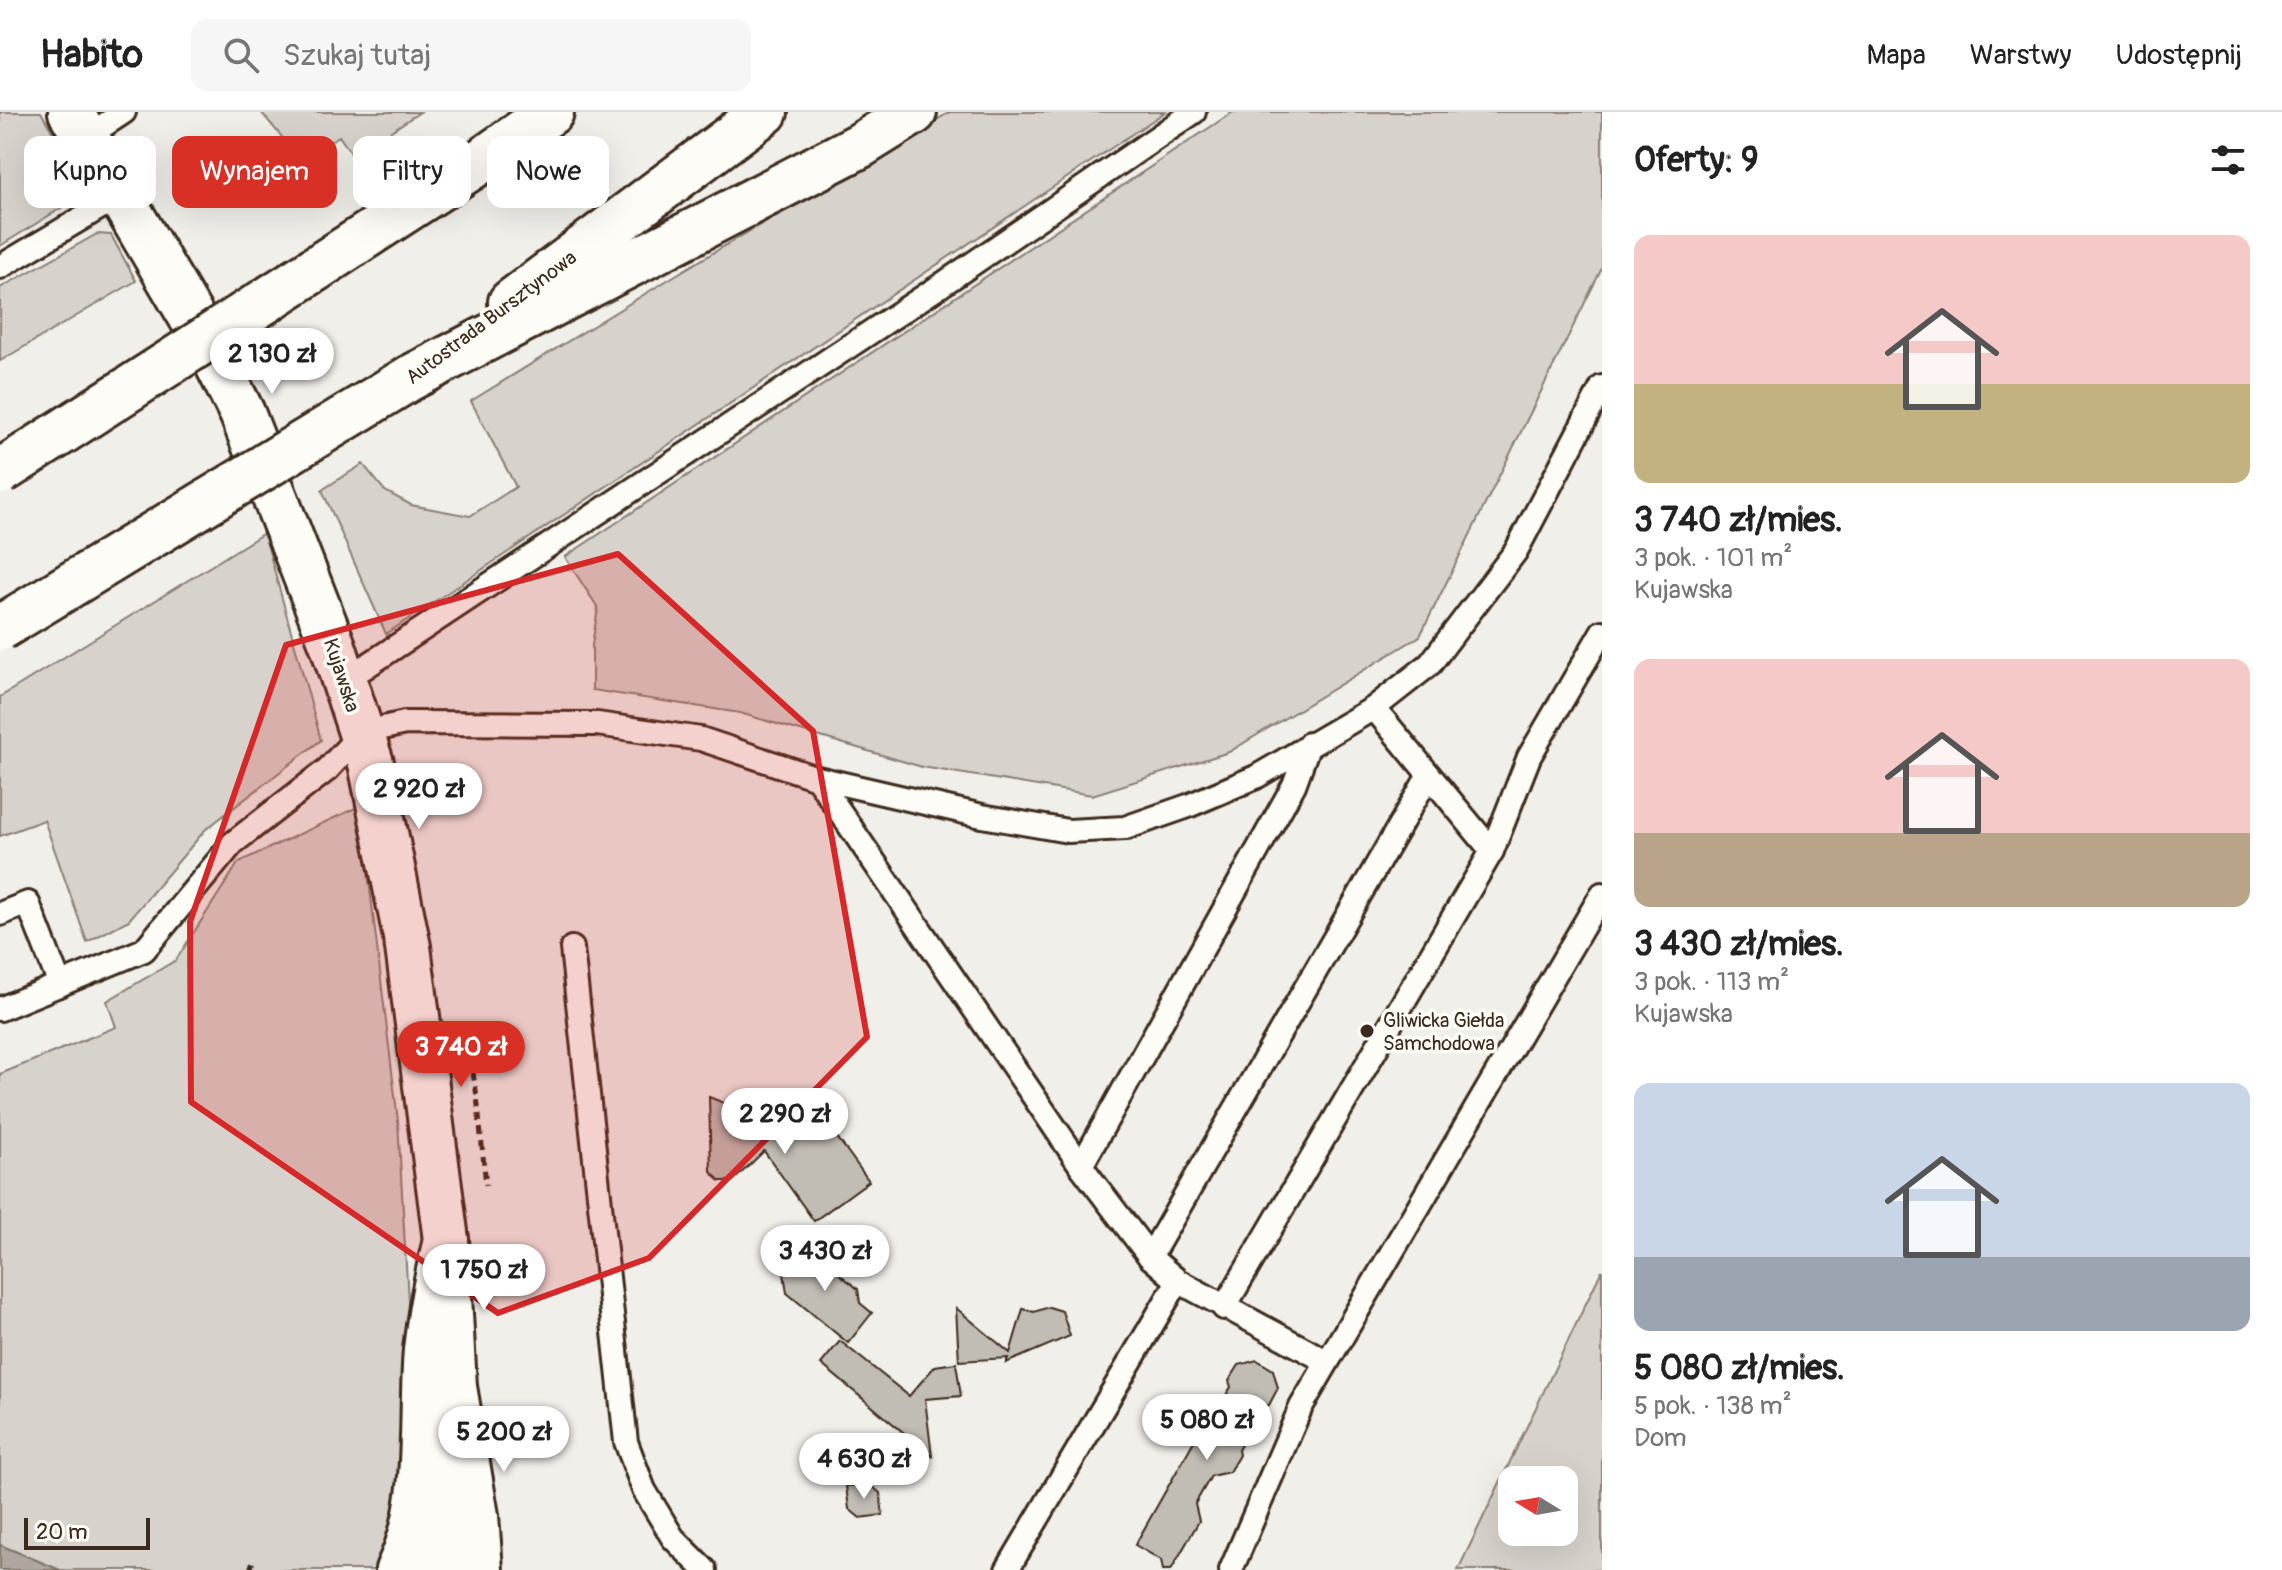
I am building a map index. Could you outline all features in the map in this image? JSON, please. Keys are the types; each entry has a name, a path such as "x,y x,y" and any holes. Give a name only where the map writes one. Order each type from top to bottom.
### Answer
{"main road":[{"path":"484,159 531,112"},
{"path":"0,472 484,159 551,112"},
{"name":"Autostrada Bursztynowa","path":"0,628 410,378 765,112"},
{"path":"410,378 861,145 914,112"},
{"name":"Kujawska","path":"129,208 209,347 242,413 271,482 371,763 408,947 446,1240 454,1387 476,1516 480,1570"},
{"path":"398,1570 405,1556 415,1516 422,1471 426,1351 435,1286 446,1240"},
{"name":"Kujawska","path":"437,1570 439,1518 454,1387"}],"lane":[{"path":"79,124 124,112"},
{"path":"344,681 940,286 1194,112"},
{"path":"0,267 99,208"},
{"path":"0,1009 144,950 233,843 328,769 361,733 405,723 597,724 701,739 817,778 982,816 1068,831 1125,828 1188,806 1256,777 1374,708 1430,664 1516,551 1602,387"},
{"path":"1224,1308 1492,851 1529,757 1602,632"},
{"path":"1374,708 1492,851"},
{"path":"1081,1166 1294,785 1309,744"},
{"path":"1150,1257 1429,775"},
{"path":"817,778 1081,1166 1150,1257 1178,1281 1326,1361"},
{"path":"1231,1570 1284,1441 1326,1361 1602,894"},
{"path":"0,914 28,903 60,985"},
{"path":"572,948 626,1442 644,1490 673,1538 705,1570"},
{"path":"1007,1570 1178,1281"}],"path":[{"path":"250,1570 253,1561"}],"highlighted area":[{"path":"618,554 813,731 867,1037 649,1258 498,1313 191,1102 190,922 286,645"}],"shaded area":[{"path":"0,112 41,112 55,136 24,136 24,208 61,208 0,246"},
{"path":"261,112 420,112 383,136 353,136 353,156 339,136 281,136"},
{"path":"950,112 1165,112 386,634 322,490 363,464 385,491 411,505 470,516 516,487 471,401"},
{"path":"1233,112 1602,112 1602,268 1420,636 1229,752 1092,795 922,767 740,713 592,690 592,645 598,608 565,557"},
{"path":"97,234 111,235 136,281 0,361 0,288"},
{"path":"264,533 321,740 205,830 129,920 87,942 44,820 0,836 0,697"},
{"path":"360,806 398,1121 409,1319 408,1462 381,1570 60,1570 0,1545 0,1074 116,1027 107,1001 176,960 239,862"},
{"path":"1602,1270 1602,1570 1458,1570 1498,1487 1498,1546 1578,1546 1578,1466 1508,1466"},
{"path":"0,1545 60,1570 0,1570"}],"building":[{"path":"709,1097 801,1134 823,1118 869,1181 814,1221 764,1151 733,1181 720,1181 711,1172"},
{"path":"803,1244 858,1289 860,1303 872,1313 848,1343 787,1293 783,1267"},
{"path":"1049,1307 1062,1311 1070,1336 1006,1363 1008,1358 959,1361 956,1308 1010,1353 1023,1309 1034,1312"},
{"path":"840,1341 909,1396 935,1366 956,1363 961,1396 925,1399 932,1456 821,1364"},
{"path":"1257,1360 1273,1370 1278,1388 1269,1405 1263,1406 1229,1472 1211,1476 1195,1504 1199,1521 1171,1570 1163,1570 1161,1560 1135,1545 1199,1432 1204,1430 1231,1387 1229,1381 1239,1365"},
{"path":"869,1484 880,1493 883,1515 860,1518 849,1509 846,1486"}],"place":[{"name":"Gliwicka Giełda Samchodowa","path":"1367,1031"}]}
